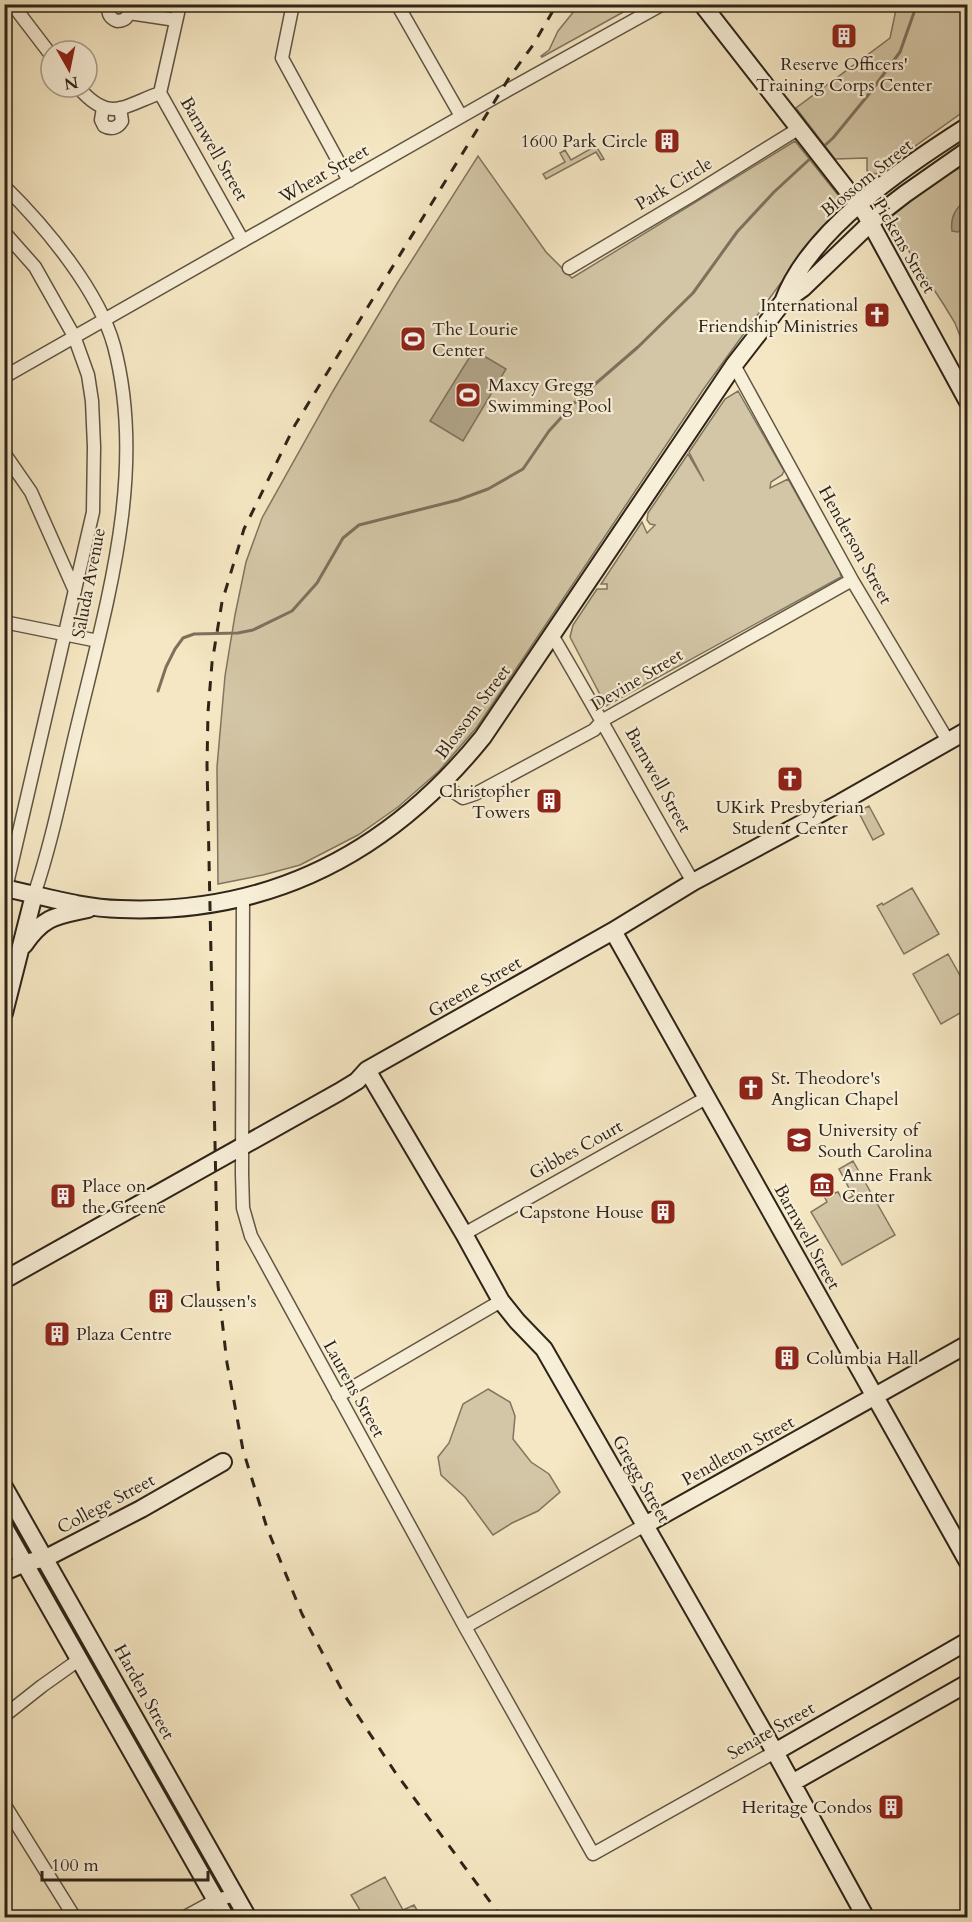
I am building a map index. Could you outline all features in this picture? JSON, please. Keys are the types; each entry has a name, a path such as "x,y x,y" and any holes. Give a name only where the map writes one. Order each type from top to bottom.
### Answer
{"street":[{"path":"12,4 39,39"},
{"path":"111,4 109,14 113,20 117,21 125,20 128,9 176,20"},
{"name":"Barnwell Street","path":"180,4 160,93 243,241"},
{"path":"293,4 282,58 349,181"},
{"path":"397,4 462,116"},
{"name":"Wheat Street","path":"4,377 663,4"},
{"name":"Pickens Street","path":"702,4 859,205 968,402"},
{"path":"89,99 104,108 120,108 160,93"},
{"path":"104,108 100,120 104,126 111,129 117,127 122,121 120,108"},
{"name":"Blossom Street","path":"5,889 97,907 119,909 169,909 243,898 304,877 360,848 405,817 442,784 483,737 734,365 783,302 791,281 808,258 839,223 859,205 921,157 968,126"},
{"name":"Park Circle","path":"569,268 692,195 803,136"},
{"name":"Blossom Street","path":"783,302 803,288 870,222 904,194 968,150"},
{"name":"Saluda Avenue","path":"4,186 54,242 90,294 104,319 114,345 121,380 126,458 117,555 22,948 8,982 4,1013"},
{"name":"Saluda Avenue","path":"4,232 35,267 74,336 88,375 92,401 94,447 93,512 5,889"},
{"name":"Henderson Street","path":"734,365 852,580 948,741"},
{"path":"4,453 31,492 75,591"},
{"name":"Devine Street","path":"442,784 463,798 477,793 594,730 603,720 852,580"},
{"path":"4,622 98,641"},
{"name":"Barnwell Street","path":"552,635 603,720 693,882"},
{"name":"Greene Street","path":"4,1280 242,1148 357,1081 367,1070 613,931 693,882 840,803 968,730"},
{"name":"Laurens Street","path":"243,898 243,1208 251,1236 592,1854"},
{"path":"22,948 31,934 49,919 97,907"},
{"name":"Barnwell Street","path":"613,931 968,1562"},
{"name":"Gregg Street","path":"367,1070 501,1301 544,1349 775,1752 866,1917"},
{"name":"Gibbes Court","path":"464,1234 706,1098"},
{"path":"338,1396 501,1301"},
{"name":"Pendleton Street","path":"465,1627 968,1344"},
{"name":"College Street","path":"4,1572 25,1563 46,1558 141,1509 223,1462"},
{"name":"Harden Street","path":"4,1486 248,1917"},
{"path":"4,1527 226,1917"},
{"name":"Senate Street","path":"592,1854 968,1641"},
{"path":"4,1716 80,1659"},
{"path":"792,1783 968,1683"},
{"path":"4,1804 75,1917"},
{"path":"183,1917 216,1900 236,1895"}],"shaded area":[{"path":"579,5 636,5 542,57 549,50 558,31"},
{"path":"897,5 967,5 967,109 876,174 867,171 867,158 835,159 796,108 890,38"},
{"path":"590,136 604,159 601,160 596,152 546,179 543,174 565,162 560,153 565,150 571,160 594,147"},
{"path":"795,141 842,200 841,211 780,284 705,387 477,727 439,771 398,807 358,835 300,865 218,884 217,767 225,676 246,562 262,518 333,391 398,282 478,156 546,252 572,278"},
{"path":"967,163 967,354 955,323 888,219 901,209 910,196 950,170 951,173"},
{"path":"967,199 967,225 958,232 952,231 955,213"},
{"name":"Maxcy Gregg Swimming Pool","path":"474,350 506,369 463,441 430,421"},
{"path":"738,391 784,471 771,482 770,488 788,479 841,577 606,706 570,637 573,625 597,589 607,589 607,584 601,584 642,522 647,533 655,525 650,524 647,520 648,513 688,454 704,481 689,452 725,399"},
{"path":"869,806 884,834 873,840 858,811"},
{"path":"912,888 939,934 904,954 877,906 882,903 883,905"},
{"path":"948,954 967,988 967,1009 941,1024 913,974"},
{"path":"853,1161 895,1235 842,1265 811,1212 827,1202 823,1194 833,1189 835,1193 838,1192 843,1201 853,1196 839,1169"},
{"path":"488,1389 510,1402 515,1416 513,1439 531,1462 549,1474 560,1492 538,1511 493,1535 465,1497 441,1475 438,1457 449,1443 463,1404"},
{"path":"385,1877 403,1910 414,1905 421,1917 364,1917 351,1895"}],"waterway":[{"path":"822,148 869,94 900,52 917,4"},
{"path":"158,691 166,667 183,638 194,634 238,633 253,630 292,611 317,583 343,538 359,525 458,500 488,489 523,469 549,431 579,398 638,347 693,293 737,232 774,192 813,156"}],"railway":[{"path":"502,1918 395,1772 345,1696 302,1614 267,1528 243,1450 227,1363 218,1285 207,765 208,712 212,663 222,602 244,529 295,425 557,4"}],"place":[{"name":"Reserve Officers' Training Corps Center","path":"844,36"},
{"name":"1600 Park Circle","path":"667,141"},
{"name":"International Friendship Ministries","path":"877,315"},
{"name":"The Lourie Center","path":"413,339"},
{"name":"Maxcy Gregg Swimming Pool","path":"468,395"},
{"name":"UKirk Presbyterian Student Center","path":"790,779"},
{"name":"Christopher Towers","path":"549,801"},
{"name":"St. Theodore's Anglican Chapel","path":"751,1088"},
{"name":"University of South Carolina","path":"799,1140"},
{"name":"Anne Frank Center","path":"822,1185"},
{"name":"Place on the Greene","path":"63,1196"},
{"name":"Capstone House","path":"663,1212"},
{"name":"Claussen's","path":"161,1301"},
{"name":"Plaza Centre","path":"57,1334"},
{"name":"Columbia Hall","path":"787,1358"},
{"name":"Heritage Condos","path":"891,1807"}]}
